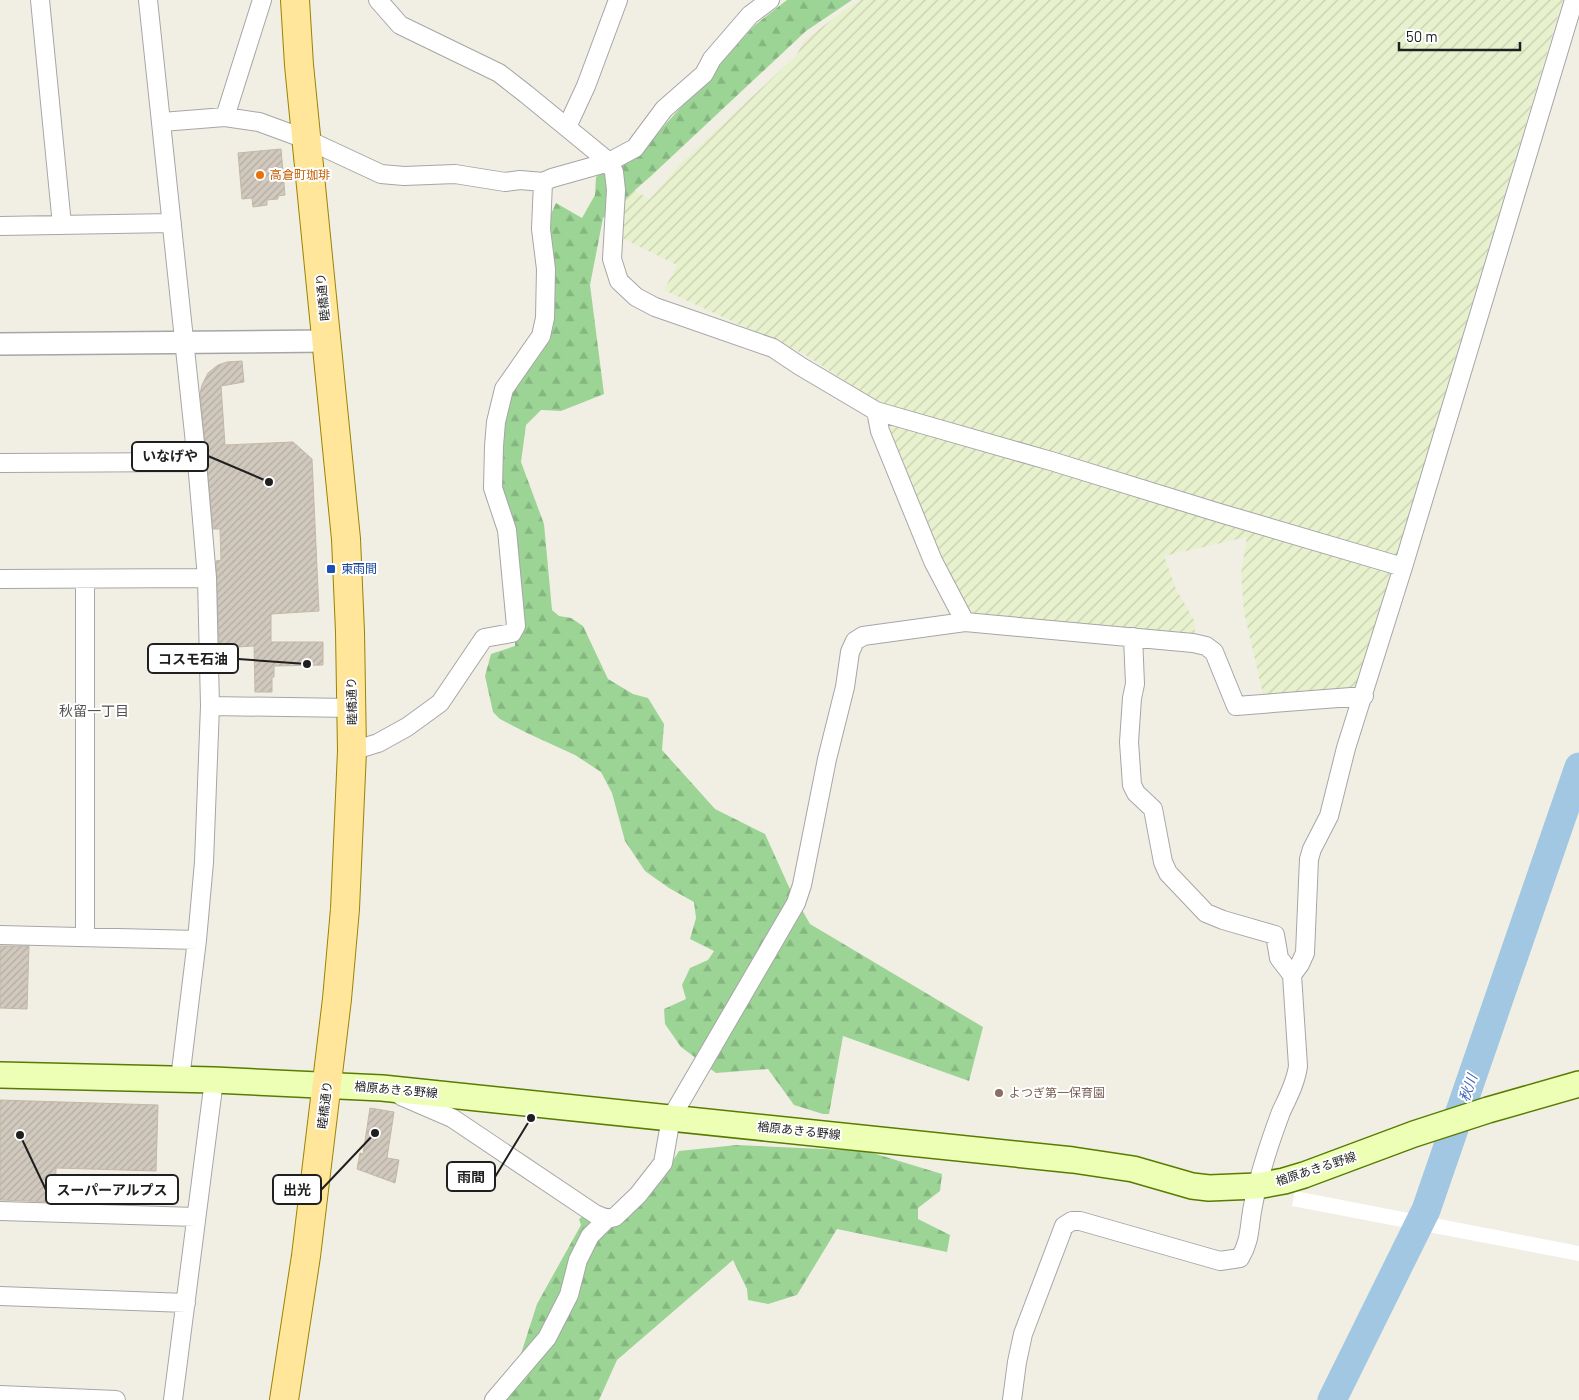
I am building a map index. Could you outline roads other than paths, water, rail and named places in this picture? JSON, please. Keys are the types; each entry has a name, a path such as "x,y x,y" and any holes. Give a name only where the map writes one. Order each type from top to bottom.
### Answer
{"main road":[{"name":"睦橋通り","path":"284,1400 306,1256 328,1085 345,909 352,751 346,539 308,140 299,66 295,0"},
{"name":"楢原あきる野線","path":"0,1075 214,1080 382,1088 1073,1160 1133,1169 1192,1186 1210,1188 1257,1186 1284,1181 1414,1134 1488,1110 1579,1084"}],"street":[{"path":"40,0 62,225"},
{"path":"148,0 197,462 207,578 210,706 204,862 197,940 180,1079"},
{"path":"225,117 262,0"},
{"path":"378,0 400,25 499,73 609,162 614,172 616,190 612,259 619,281 636,297 655,307 773,348 876,411 1051,461 1403,567"},
{"path":"567,127 586,86 618,0"},
{"path":"162,122 225,117 259,122 308,140 381,174 404,176 455,174 505,182 520,180 543,182 609,162 635,148 664,109 704,74 712,60 750,15 770,0"},
{"path":"1292,975 1305,953 1309,859 1328,816 1346,748 1364,696 1574,0"},
{"path":"352,751 378,743 407,727 435,707 440,703 484,638 512,633 516,626 507,530 493,488 494,446 496,422 504,389 541,336 544,318 546,269 541,229 543,182"},
{"path":"0,226 172,223"},
{"path":"0,344 327,341"},
{"path":"876,411 880,431 933,561 965,622"},
{"path":"0,463 197,462"},
{"path":"0,580 207,578"},
{"path":"85,579 86,936"},
{"path":"494,1400 547,1338 569,1295 578,1260 590,1236 606,1219 615,1217 638,1195 663,1163 671,1118 796,903 802,885 827,760 845,687 850,652 855,641 863,636 965,622 1193,643 1206,646 1214,652 1236,706 1364,696"},
{"path":"1012,1400 1023,1334 1064,1226 1072,1221 1080,1221 1220,1261 1240,1258 1247,1247 1257,1186 1281,1113 1296,1078 1298,1066 1292,975 1279,958 1275,935 1223,920 1206,913 1168,873 1163,862 1153,809 1136,794 1132,785 1129,742 1132,698 1135,684 1133,637"},
{"path":"210,706 352,708"},
{"path":"0,935 197,940"},
{"path":"173,1400 214,1080"},
{"path":"382,1088 452,1118 595,1214 606,1219"},
{"path":"0,1211 196,1217"},
{"path":"0,1296 186,1303"},
{"path":"0,1395 116,1400"}],"waterway":[{"name":"秋川","path":"1332,1400 1426,1210 1579,767"}],"place":[{"name":"高倉町珈琲","path":"260,175"},
{"name":"いなげや","path":"269,482"},
{"name":"東雨間","path":"331,569"},
{"name":"コスモ石油","path":"307,664"},
{"name":"よつぎ第一保育園","path":"999,1093"},
{"name":"雨間","path":"531,1118"},
{"name":"出光","path":"375,1133"},
{"name":"スーパーアルプス","path":"20,1135"}],"district":[{"name":"秋留一丁目","path":"94,711"}]}
